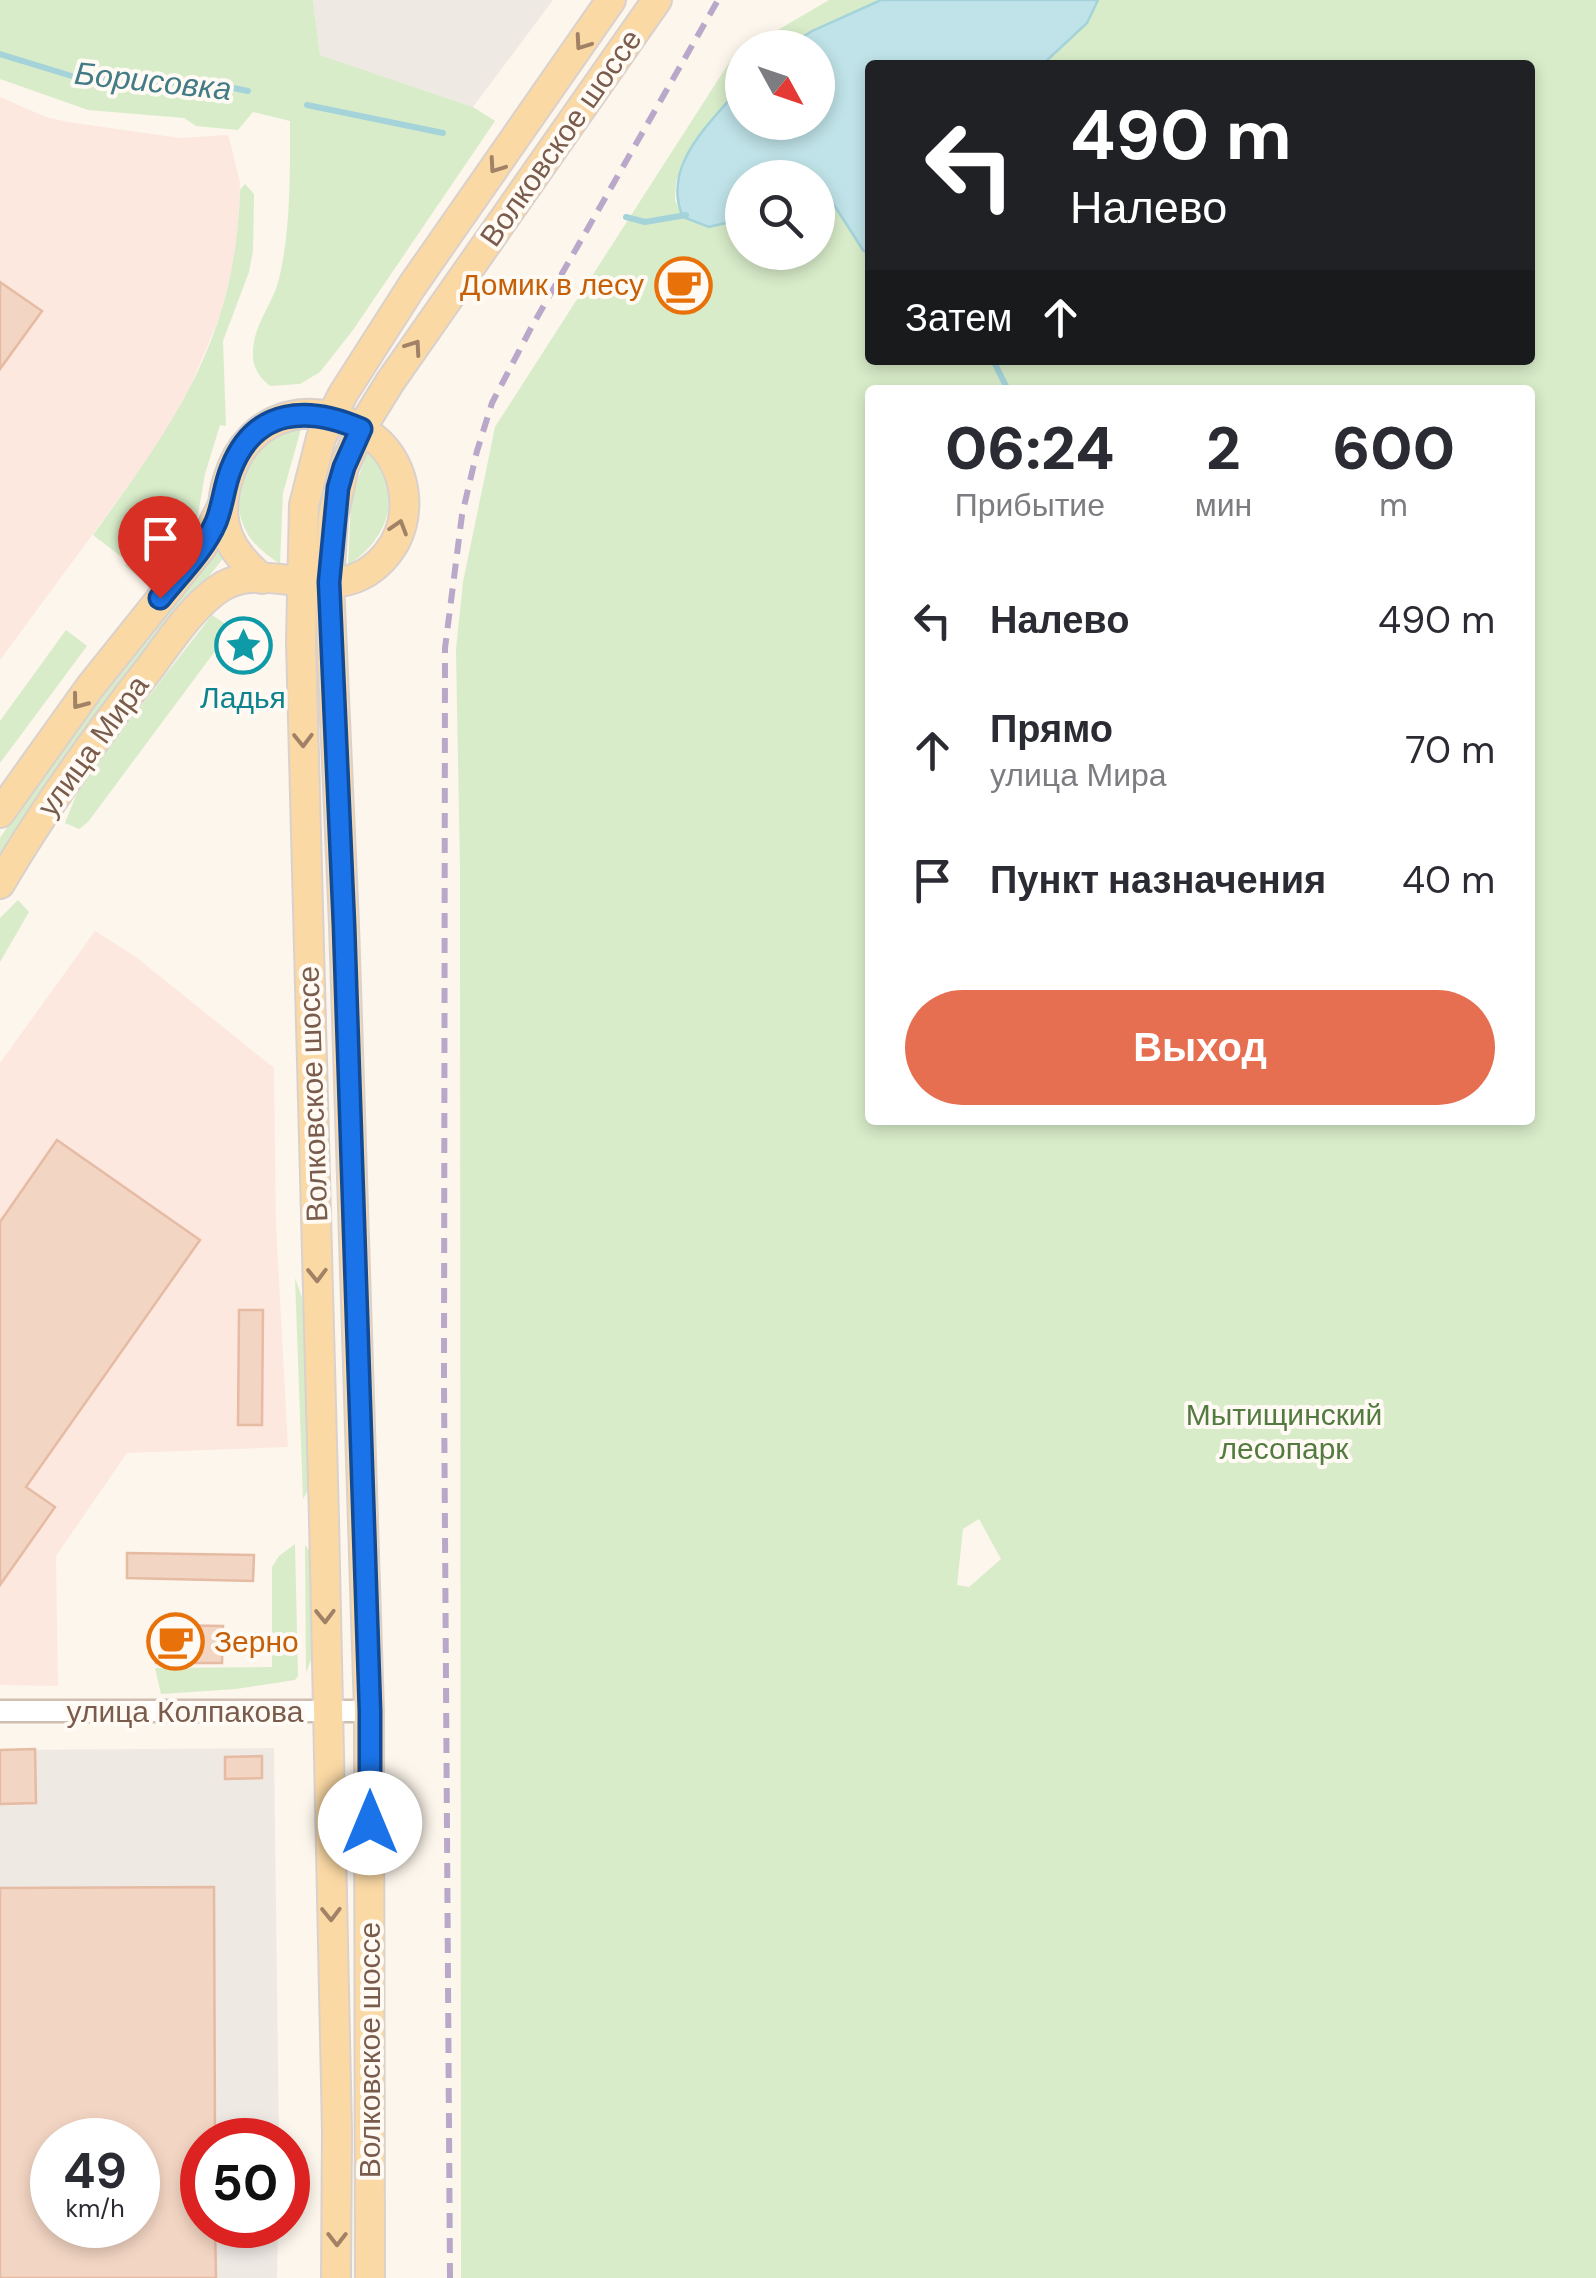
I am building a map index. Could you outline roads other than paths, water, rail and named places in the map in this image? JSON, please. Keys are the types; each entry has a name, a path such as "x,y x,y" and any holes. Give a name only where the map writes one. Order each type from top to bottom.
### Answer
{"main road":[{"name":"Волковское шоссе","path":"370,2278 370,1711 345,944 308,482 331,417 412,286 611,0"},
{"name":"Волковское шоссе","path":"336,2278 315,582 344,467 361,429 657,0"},
{"name":"улица Мира","path":"0,813 138,624 202,547 222,504 237,455 262,428 290,414 331,417"},
{"path":"315,582 356,579 368,573 390,551 404,519 404,492 383,446 361,429 331,417"},
{"path":"222,504 227,534 234,548 262,579"},
{"name":"улица Мира","path":"0,884 106,723 195,611 219,588 232,582 315,582"}],"street":[{"name":"улица Колпакова","path":"0,1711 370,1711"}],"water":[{"path":"881,0 1098,0 1087,23 1047,60 865,60 865,251 835,206 835,160 725,160 725,223 709,227 683,217 678,180 704,129 725,105 725,140 835,140 835,30 814,30"}],"waterway":[{"name":"Борисовка","path":"0,54 75,77 224,86 248,91"},
{"name":"Борисовка","path":"307,105 443,133"},
{"name":"Борисовка","path":"626,217 645,222 686,215"},
{"path":"996,365 1006,385"}],"railway":[{"path":"450,2278 444,1384 445,648 462,515 492,403 718,0"}],"place":[{"name":"Домик в лесу","path":"683,285"},
{"name":"Ладья","path":"243,645"},
{"name":"Зерно","path":"175,1642"}],"park label":[{"name":"Мытищинский лесопарк","path":"1284,1432"}]}
